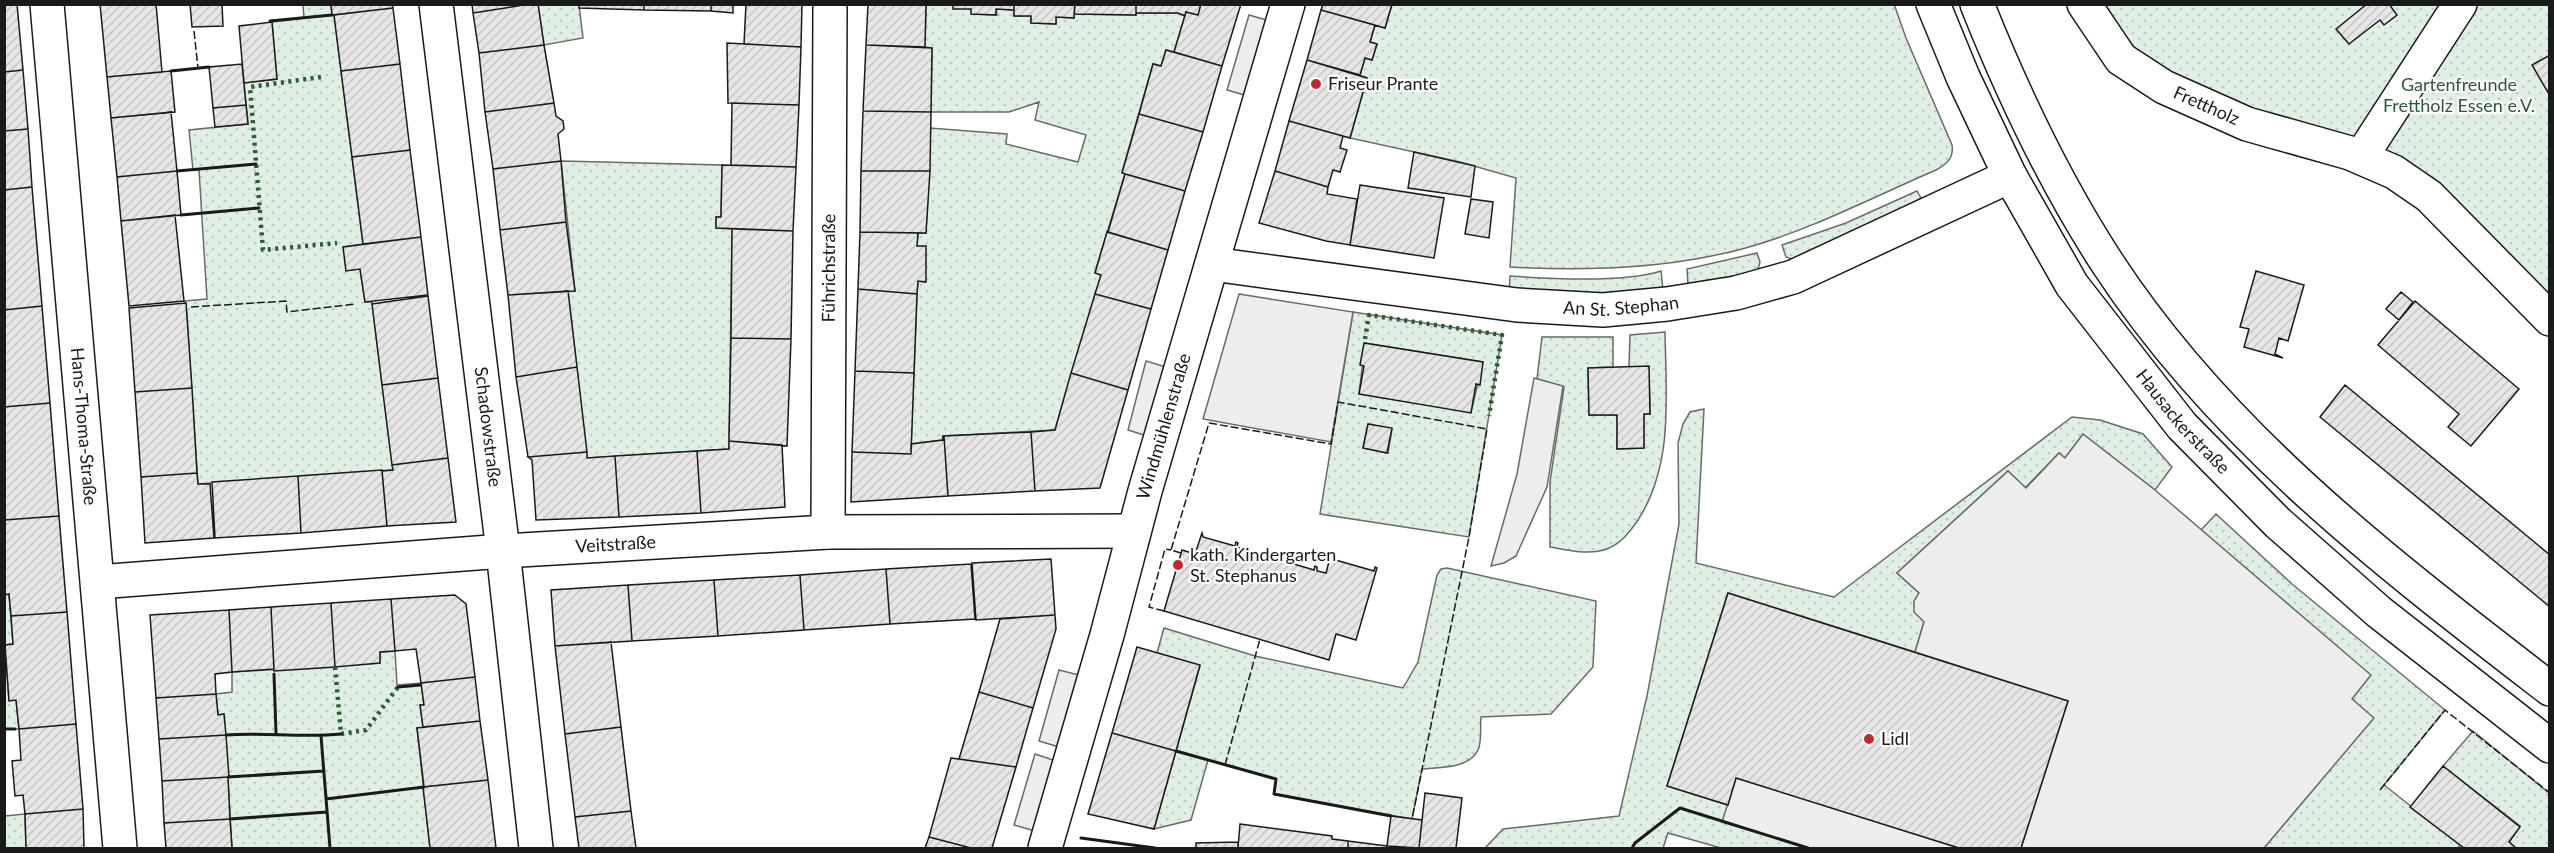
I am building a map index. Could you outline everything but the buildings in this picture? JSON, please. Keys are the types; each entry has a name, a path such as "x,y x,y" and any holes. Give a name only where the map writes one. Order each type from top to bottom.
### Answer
{"street":[{"name":"Hans-Thoma-Straße","path":"47,4 120,849"},
{"name":"Schadowstraße","path":"436,4 503,551 536,849"},
{"name":"Führichstraße","path":"828,532 831,4"},
{"name":"Windmühlenstraße","path":"1045,849 1134,531 1288,4"},
{"name":"Hausackerstraße","path":"1933,4 1963,77 2010,176 2072,285 2182,426 2278,523 2379,612 2550,746"},
{"path":"1977,4 1999,58 2046,159 2109,265 2172,351 2227,412 2303,489 2398,572 2550,689"},
{"name":"Frettholz","path":"2084,4 2121,59 2164,87 2247,124 2361,157 2394,172 2430,196 2550,319"},
{"path":"2361,157 2460,4"},
{"name":"An St. Stephan","path":"1212,264 1517,305 1603,310 1667,304 1736,293 1793,277 2010,176"},
{"name":"Veitstraße","path":"98,582 503,551 828,532 1134,531"}],"green space":[{"path":"1894,4 1906,38 1952,145 1949,160 1936,170 1841,213 1792,233 1742,249 1656,265 1568,269 1510,267 1516,178 1460,162 1350,138 1367,78 1360,75 1365,58 1372,60 1377,44 1370,42 1375,25 1385,28 1392,5"},
{"path":"303,5 331,5 332,15 334,15 363,244 344,247 346,270 360,269 365,302 372,302 393,470 198,484 186,303 184,301 207,299 199,170 193,170 189,130 248,124 244,83 277,79 272,22 304,18"},
{"path":"538,5 579,5 583,38 544,45"},
{"path":"926,5 953,5 971,9 972,14 997,15 996,9 1014,10 1014,16 1031,16 1031,23 1056,24 1056,17 1074,18 1074,14 1178,13 1185,16 1174,52 1166,50 1161,66 1153,64 1122,172 1125,174 1095,272 1101,275 1055,430 943,436 943,440 911,444 918,281 925,282 917,246 918,233 926,233 930,128 1007,134 1006,144 1078,162 1086,135 1035,120 1039,102 1009,112 931,112 932,48 925,47"},
{"name":"Gartenfreunde Frettholz Essen e.V.","path":"2090,5 2549,5 2549,307 2431,189 2168,82"},
{"path":"561,161 722,165 721,217 716,217 716,228 732,229 729,449 587,458 568,291 575,291"},
{"path":"1917,191 1921,198 1895,215 1795,260 1786,257 1782,245 1846,223"},
{"path":"1757,253 1760,262 1758,269 1750,273 1688,284 1687,269"},
{"path":"1661,271 1663,290 1614,296 1509,295 1510,276 1607,279"},
{"path":"1353,312 1502,335 1469,537 1320,514","holes":["1365,343 1483,362 1471,412 1359,394","1368,424 1392,429 1388,453 1363,448"]},
{"path":"1665,332 1666,404 1663,453 1650,498 1628,534 1610,548 1584,552 1550,547 1550,482 1564,387 1537,379 1542,337 1613,337 1613,367 1588,368 1589,415 1617,415 1617,449 1644,448 1644,414 1650,414 1649,367 1629,367 1630,335"},
{"path":"1704,409 1696,563 1834,597 2072,417 2100,420 2143,434 2172,467 2155,490 2083,434 2065,458 2059,453 2025,488 2008,471 1897,573 1919,593 1924,622 1915,652 1728,593 1667,786 1728,805 1723,821 1808,848 1721,848 1668,833 1663,848 1485,848 1503,829 1619,816 1647,696 1679,524 1678,443 1683,424 1690,412"},
{"path":"2216,514 2292,584 2445,710 2384,785 2460,845 2458,848 2264,848 2373,718 2352,699 2201,530"},
{"path":"1447,568 1596,601 1593,667 1551,714 1481,717 1480,743 1474,756 1468,761 1453,766 1422,769 1412,819 1274,794 1276,779 1208,760 1191,820 1154,829 1200,666 1157,653 1164,628 1255,656 1403,688 1418,662 1437,575 1441,569"},
{"path":"9,594 13,644 5,645 9,700 16,700 19,729 5,729 4,595"},
{"path":"395,651 397,685 421,683 424,705 420,705 423,727 417,728 430,848 232,848 224,714 218,715 216,694 232,692 232,672 380,663 380,652"},
{"path":"2473,731 2549,793 2549,848 2516,848 2509,842 2520,826 2443,766"},
{"path":"25,814 26,848 5,848 5,816"}],"shaded area":[{"path":"1249,15 1270,21 1248,96 1227,90"},
{"path":"1239,294 1353,312 1331,442 1203,419"},
{"path":"1146,361 1169,368 1150,437 1128,430"},
{"path":"1534,378 1563,386 1547,487 1516,556 1504,563 1491,566 1517,474"},
{"path":"2083,434 2155,490 2371,675 2352,699 2374,718 2264,848 2021,848 2068,701 1915,652 1924,622 1914,612 1914,601 1919,593 1897,573 2008,471 2026,488 2059,453 2065,458"},
{"path":"1059,670 1079,675 1059,747 1039,741"},
{"path":"1035,754 1056,761 1035,831 1014,825"},
{"path":"1736,778 1959,848 1808,848 1722,822"}],"hedge":[{"path":"321,77 250,87 263,250 337,243"},
{"path":"1365,339 1369,315 1502,335 1489,416"},
{"path":"335,667 341,734 366,730 398,687"}],"fence":[{"path":"194,31 198,68"},
{"path":"191,307 286,301 287,312 355,304"},
{"path":"1181,553 1171,550 1209,423 1331,444 1338,402 1487,429 1469,537 1412,819"},
{"path":"1164,611 1149,607 1165,549 1171,550"},
{"path":"1225,765 1260,639"},
{"path":"2380,790 2445,710 2550,793"}],"wall":[{"path":"270,21 332,15"},
{"path":"171,71 209,67"},
{"path":"177,171 256,164"},
{"path":"181,215 259,208"},
{"path":"274,674 276,733"},
{"path":"398,687 420,685"},
{"path":"4,729 15,729"},
{"path":"226,735 341,734"},
{"path":"321,736 330,848"},
{"path":"1176,751 1276,779 1274,794 1391,816"},
{"path":"228,777 324,771"},
{"path":"326,799 424,787"},
{"path":"1632,848 1635,843 1680,808 1808,848"},
{"path":"230,819 327,812"},
{"path":"1081,838 1155,848"}],"place":[{"name":"Friseur Prante","path":"1316,84"},
{"name":"kath. Kindergarten St. Stephanus","path":"1178,565"},
{"name":"Lidl","path":"1869,739"}]}
